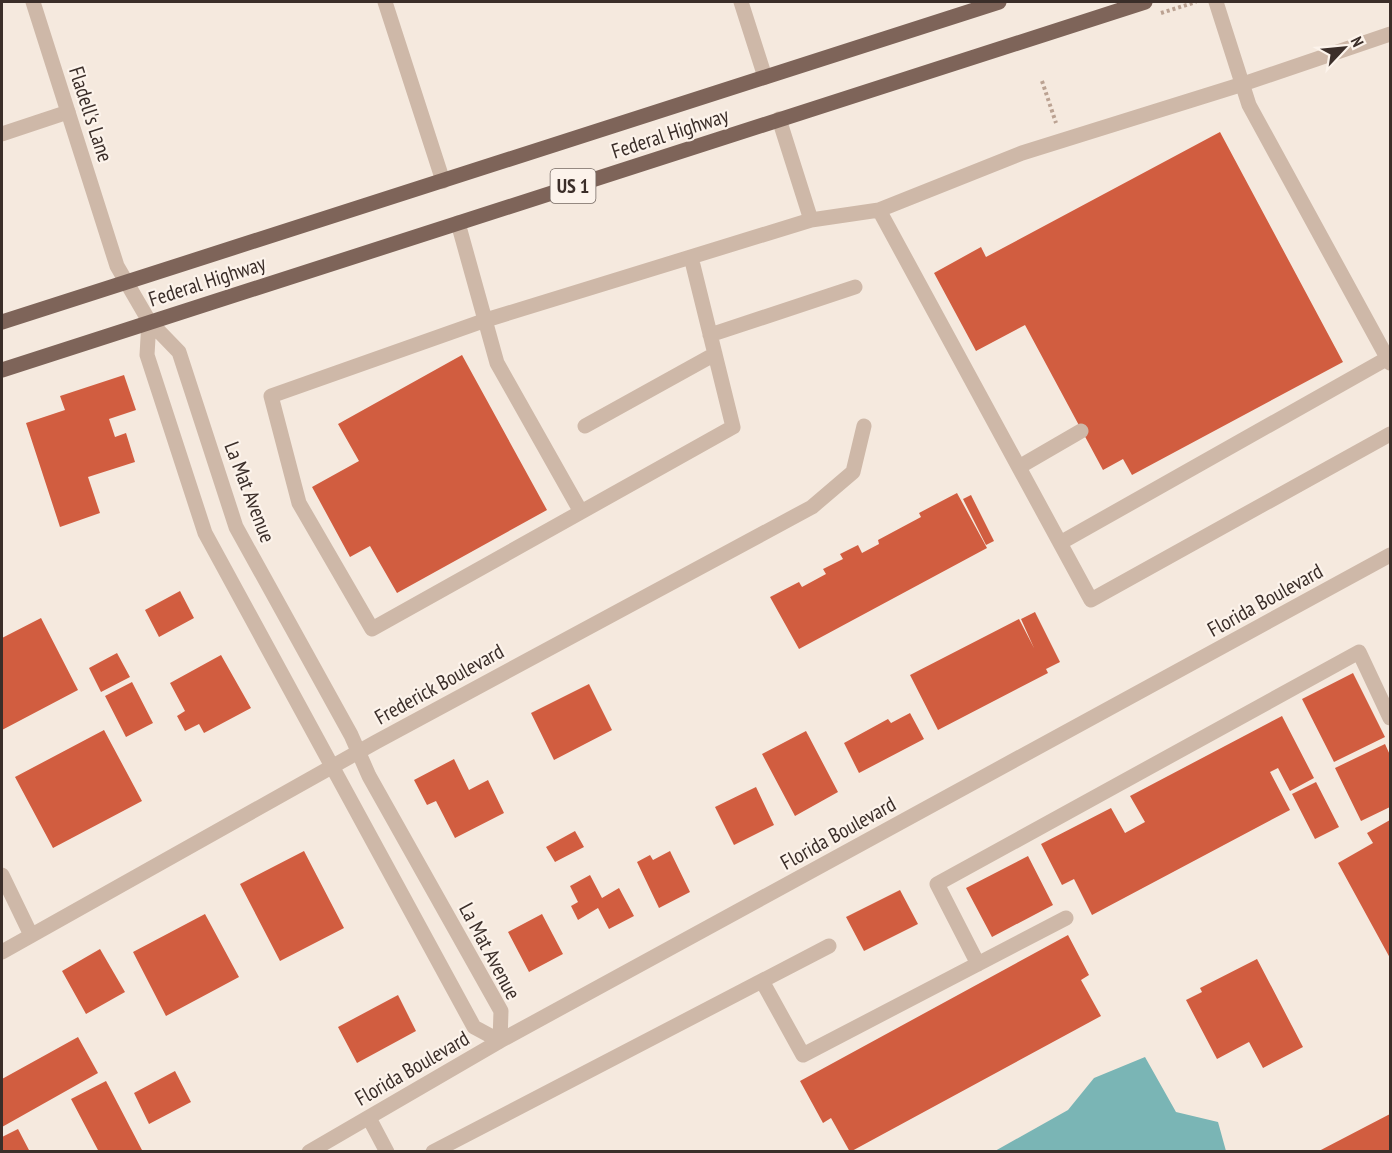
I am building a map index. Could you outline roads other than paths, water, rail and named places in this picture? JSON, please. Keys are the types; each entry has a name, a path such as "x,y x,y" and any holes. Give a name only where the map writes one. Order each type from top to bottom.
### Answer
{"main road":[{"name":"Federal Highway","path":"2,322 999,2"},
{"name":"Federal Highway","path":"2,369 1145,2"}],"street":[{"name":"Fladell's Lane","path":"33,2 109,240"},
{"path":"385,2 443,181"},
{"path":"741,2 765,77"},
{"path":"1060,543 1389,361 1249,105 1216,2"},
{"path":"691,257 733,427 372,629 299,503 271,396 486,320 691,257 812,220 879,210 1022,153 1243,84 1390,34"},
{"path":"2,134 68,112"},
{"path":"779,119 812,220"},
{"path":"879,210 1091,600 1390,434"},
{"path":"458,223 497,363 581,512"},
{"name":"La Mat Avenue","path":"109,240 117,266 149,321 179,352 236,527 359,752 369,776 501,1011 500,1041"},
{"path":"710,335 855,287"},
{"path":"149,321 147,355 205,533 474,1027 500,1041"},
{"path":"585,426 715,354"},
{"name":"Frederick Boulevard","path":"2,952 359,752 812,507 853,472 864,426"},
{"path":"1018,467 1081,431"},
{"name":"Florida Boulevard","path":"309,1152 369,1118 403,1095 500,1041 1390,555"},
{"path":"978,964 937,884 1359,652 1390,717"},
{"path":"2,875 31,935"},
{"path":"762,981 803,1055 1066,918"},
{"path":"434,1152 829,946"},
{"path":"369,1118 387,1152"}],"water":[{"path":"1145,1057 1176,1112 1218,1122 1226,1151 995,1151 1068,1110 1094,1078"}]}
